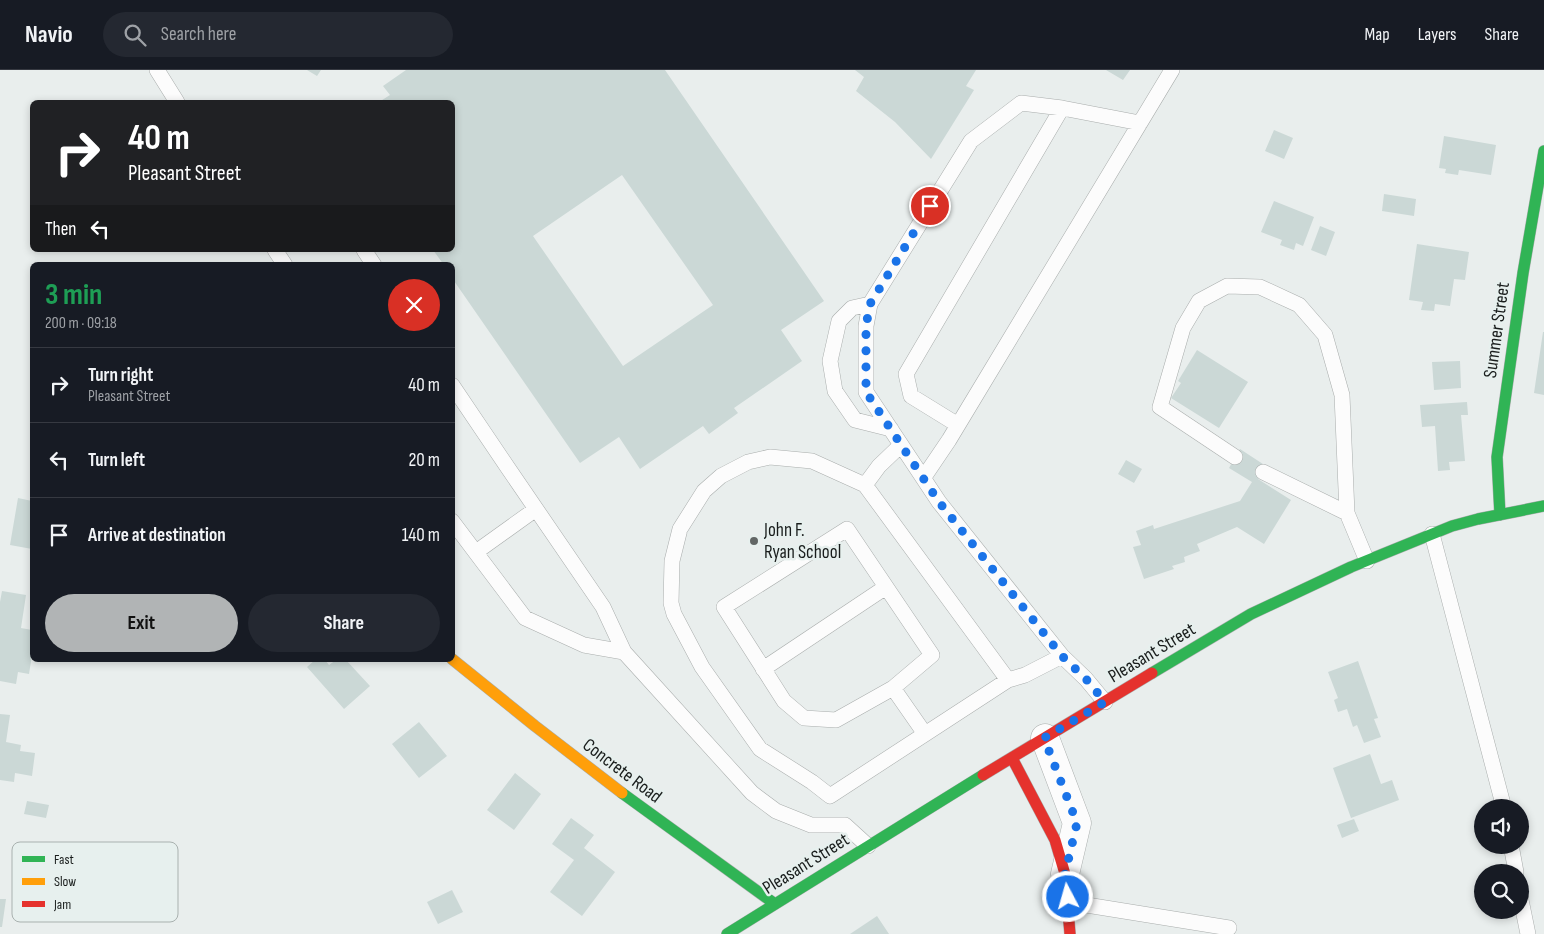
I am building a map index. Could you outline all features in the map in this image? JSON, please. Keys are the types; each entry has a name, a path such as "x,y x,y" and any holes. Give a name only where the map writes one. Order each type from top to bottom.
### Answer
{"street":[{"name":"Summer Street","path":"1500,515 1497,457 1523,273 1544,151"},
{"name":"Pleasant Street","path":"727,934 1044,738 1251,614 1367,561 1452,526 1544,506"},
{"name":"Concrete Road","path":"455,662 500,699 624,794 690,844 775,904"},
{"path":"1044,738 1077,823 1065,874"},
{"path":"1012,758 1055,840 1065,874 1070,934"}],"lane":[{"path":"157,70 176,100"},
{"path":"924,477 958,425 1172,70"},
{"path":"1105,702 1086,679 1062,656 939,502 866,392 866,326 870,304 971,141 1021,103 1062,108 1140,123"},
{"path":"958,425 911,396 906,374 1062,108"},
{"path":"1236,457 1160,407 1183,328 1199,301 1226,286 1260,287 1299,305 1324,335 1342,395 1347,513 1367,561"},
{"path":"870,304 852,308 839,321 830,361 835,391 855,420 891,429"},
{"path":"455,389 603,607 624,652 752,793 776,812 811,825 845,825 868,846"},
{"path":"865,485 880,466 901,445"},
{"path":"1008,680 865,485 812,461 770,457 748,462 721,476 704,491 680,529 672,561 671,603 674,614 702,666 760,749 812,782 830,796 1008,680 1025,675 1062,656"},
{"path":"1263,472 1347,513"},
{"path":"476,552 536,509"},
{"path":"455,525 525,618 584,644 624,652"},
{"path":"846,529 886,587 932,654 893,688 836,720 804,718 784,701 724,607 846,529"},
{"path":"1432,534 1502,799"},
{"path":"763,669 886,587"},
{"path":"893,688 925,734"},
{"path":"1068,902 1229,928"},
{"path":"1523,919 1524,932"}],"building":[{"path":"307,70 321,70 317,76"},
{"path":"406,70 665,70 824,301 781,330 802,361 734,408 738,413 709,434 703,426 640,469 619,437 580,463 455,282 455,262 442,262 434,252 455,252 455,100 382,100 390,95 383,86","holes":["622,175 713,305 623,366 533,236"]},
{"path":"855,70 976,70 966,86 974,90 931,159 895,122 856,91 864,77"},
{"path":"1106,70 1130,70 1123,80"},
{"path":"1274,130 1293,138 1284,159 1265,151"},
{"path":"1444,136 1496,145 1491,175 1459,170 1458,175 1445,173 1446,169 1439,168"},
{"path":"1384,194 1416,199 1414,216 1382,211"},
{"path":"1274,201 1314,217 1303,246 1296,243 1294,250 1280,245 1282,240 1261,232"},
{"path":"1320,226 1335,232 1326,256 1311,250"},
{"path":"1417,244 1469,252 1465,280 1454,279 1450,306 1435,304 1434,311 1421,310 1423,302 1409,300"},
{"path":"1544,332 1544,395 1534,393"},
{"path":"1197,350 1248,382 1219,428 1171,398 1181,383 1178,381"},
{"path":"1460,361 1461,388 1434,390 1432,362"},
{"path":"1467,402 1468,415 1461,415 1465,461 1449,462 1450,470 1438,471 1435,426 1422,427 1420,405"},
{"path":"1240,449 1266,466 1258,479 1291,500 1264,544 1237,527 1197,544 1200,551 1184,557 1185,562 1172,566 1174,569 1144,579 1133,547 1141,545 1136,531 1153,525 1154,529 1240,501 1252,482 1229,468"},
{"path":"1126,460 1142,469 1134,483 1118,474"},
{"path":"18,498 30,501 30,549 10,545"},
{"path":"2,591 26,595 21,628 30,630 31,662 29,674 18,672 16,684 0,681 0,602"},
{"path":"1358,661 1378,718 1374,719 1381,737 1364,743 1357,725 1353,727 1347,709 1338,712 1334,700 1338,698 1328,672"},
{"path":"313,662 327,662 329,665 333,662 348,662 370,686 344,709 307,667"},
{"path":"0,714 10,715 6,742 21,745 20,751 35,753 32,776 15,773 14,782 0,780"},
{"path":"419,722 447,756 419,778 392,744"},
{"path":"1370,754 1381,784 1392,780 1399,800 1351,818 1333,768"},
{"path":"515,773 541,794 514,830 487,810"},
{"path":"27,801 49,805 46,818 24,814"},
{"path":"571,818 594,835 584,848 615,872 582,916 550,892 574,860 552,844"},
{"path":"1354,819 1359,831 1342,838 1337,825"},
{"path":"452,890 463,912 438,924 427,902"},
{"path":"0,899 6,899 2,927 0,927"},
{"path":"877,916 889,934 850,934"}],"traffic: fast":[{"path":"1500,515 1497,457 1523,273 1544,151"},
{"path":"1152,673 1251,614 1351,567 1452,526 1544,506"},
{"path":"727,934 983,775"},
{"path":"622,793 775,904"}],"traffic: slow":[{"path":"455,661 622,793"}],"traffic: jam":[{"path":"983,775 1152,673"},
{"path":"1012,758 1055,840 1065,874 1070,934"}],"place":[{"name":"John F. Ryan School","path":"754,541"}],"route":[{"path":"930,206 870,304 866,326 866,392 939,502 1062,656 1086,679 1105,702 1044,738 1077,823 1065,874 1068,897"}]}
